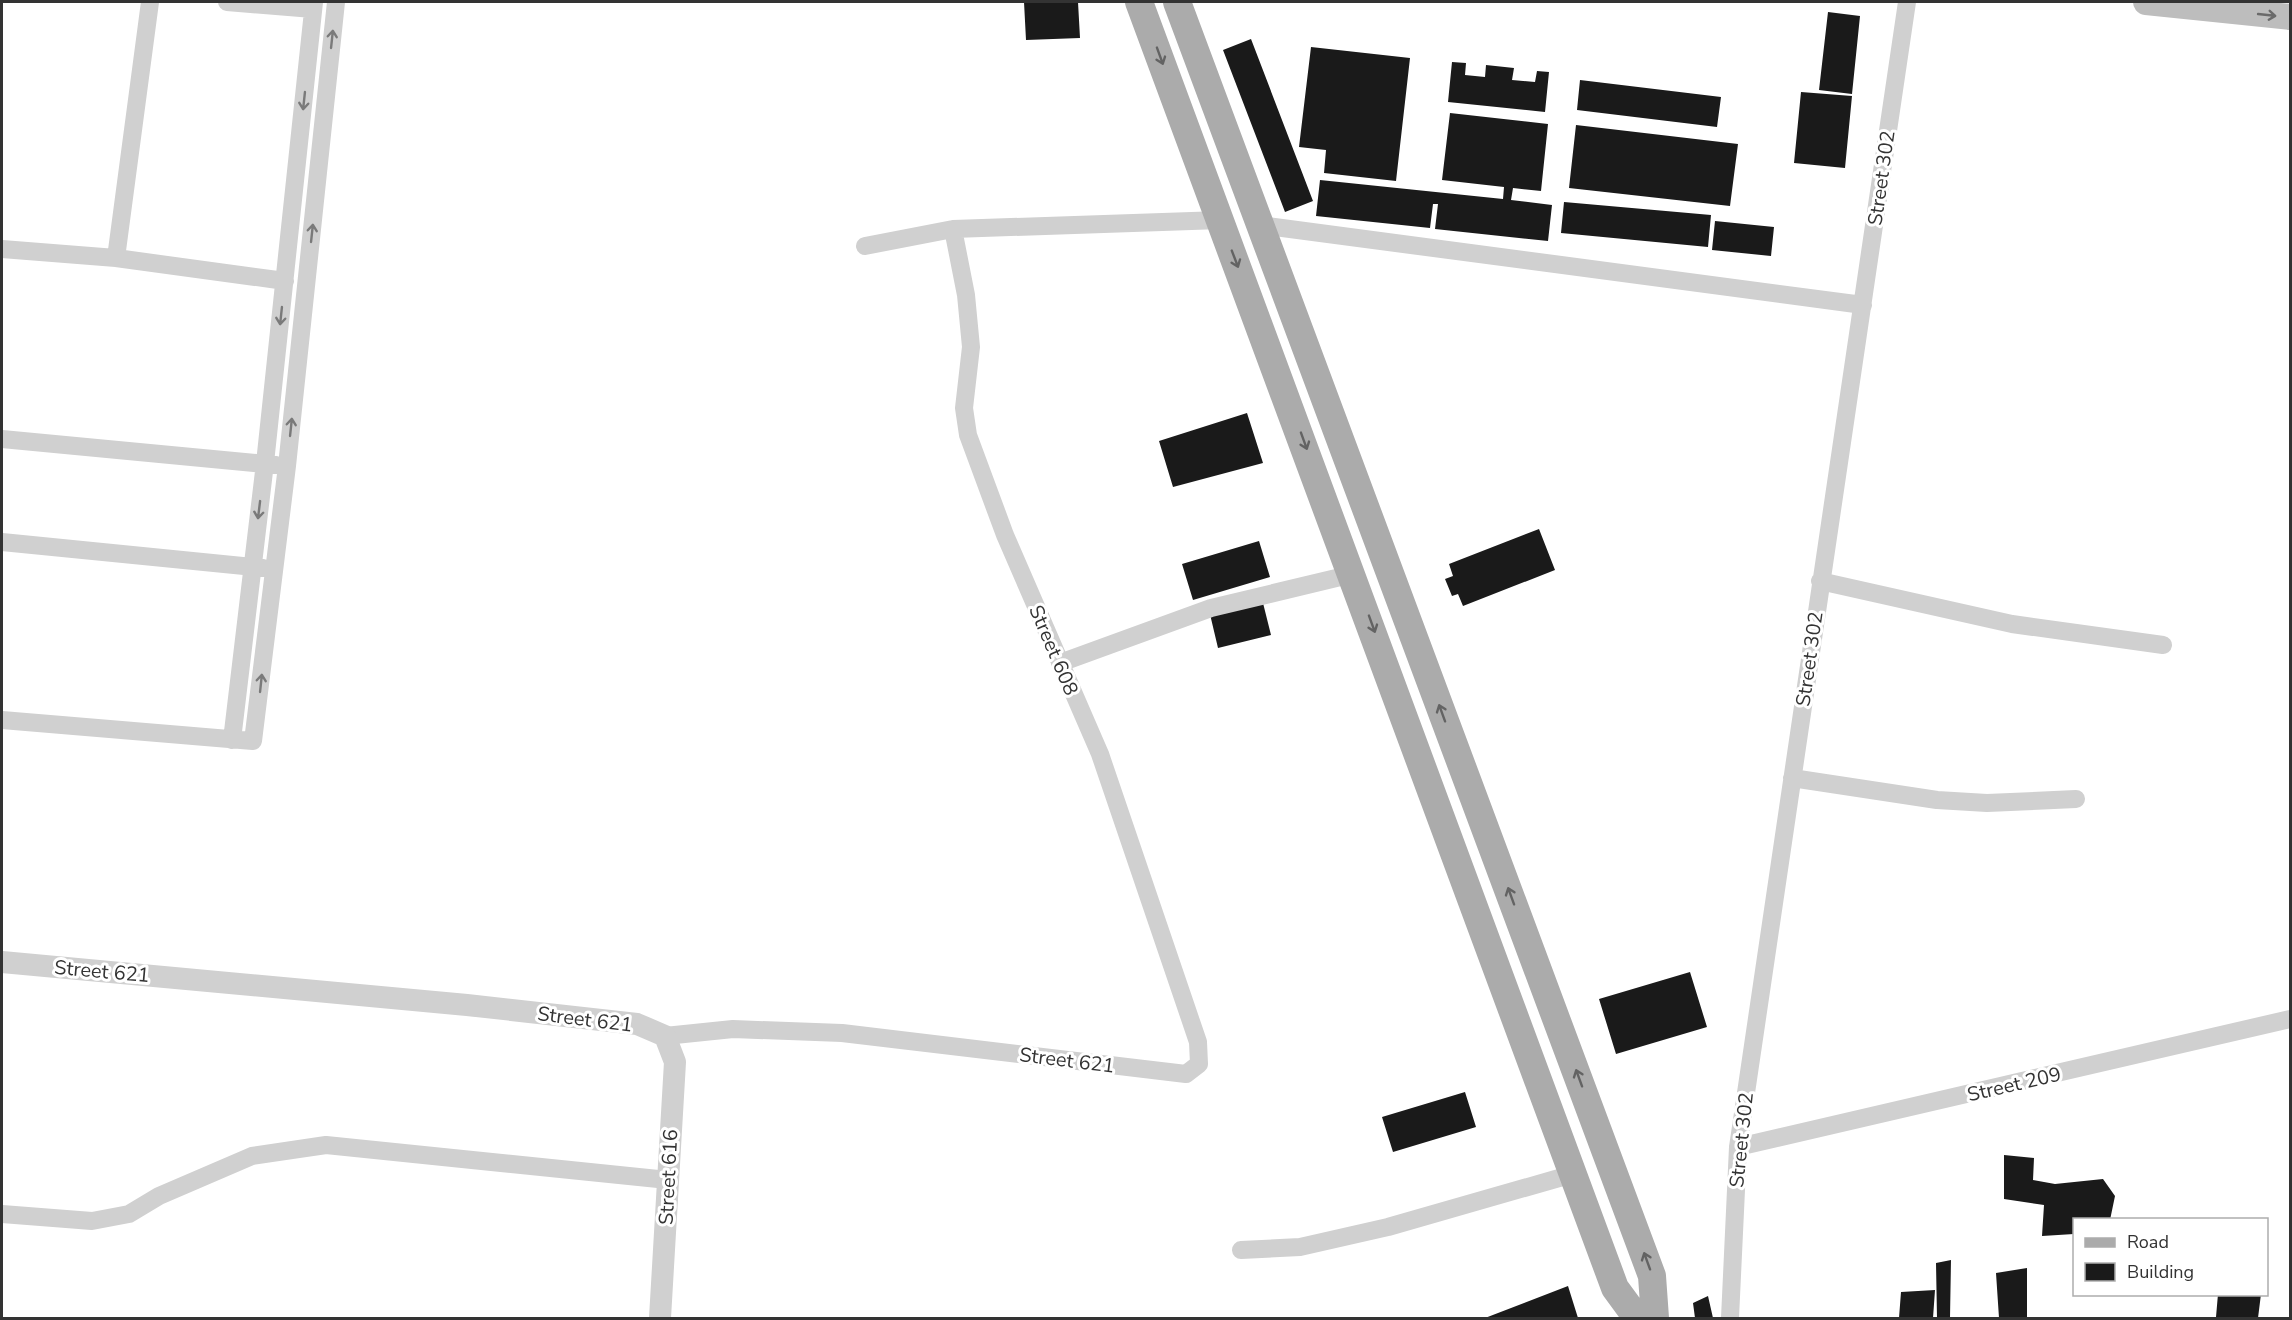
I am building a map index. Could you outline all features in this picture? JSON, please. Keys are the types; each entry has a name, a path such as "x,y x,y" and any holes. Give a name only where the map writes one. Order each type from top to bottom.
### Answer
{"main road":[{"path":"1139,2 1353,574 1615,1288 1637,1318"},
{"path":"1177,2 1652,1276 1655,1318"},
{"path":"2146,2 2290,17"}],"street":[{"path":"116,258 150,2"},
{"path":"227,2 314,5 265,463 232,740"},
{"path":"2,720 253,741 287,466 336,2"},
{"name":"Street 302","path":"1730,1318 1738,1147 1907,2"},
{"path":"865,246 953,229 1221,220"},
{"path":"1260,225 1863,306"},
{"name":"Street 608","path":"953,229 966,295 970,337 964,408 968,435 1005,535 1100,754 1198,1042 1199,1064"},
{"path":"2,249 116,258 285,281"},
{"path":"2,439 287,466"},
{"path":"2,542 274,569"},
{"path":"1059,663 1210,608 1353,574"},
{"path":"1820,580 2012,624 2163,645"},
{"path":"1792,778 1937,800 1987,803 2076,799"},
{"name":"Street 621","path":"2,962 637,1024 665,1036 733,1029 842,1033 1186,1074 1199,1064"},
{"name":"Street 209","path":"1738,1147 2290,1019"},
{"name":"Street 616","path":"660,1318 675,1062 665,1036"},
{"path":"2,1214 93,1221 129,1214 159,1196 252,1156 326,1145 668,1180"},
{"path":"1241,1251 1300,1247 1388,1227 1573,1174"}],"building":[{"path":"1024,2 1078,2 1080,38 1026,40"},
{"path":"1828,12 1860,16 1852,94 1819,90"},
{"path":"1251,39 1313,201 1285,212 1223,50"},
{"path":"1311,47 1410,58 1396,181 1324,173 1326,150 1299,147"},
{"path":"1452,62 1466,63 1465,75 1485,77 1486,65 1514,68 1512,80 1535,82 1537,71 1549,72 1545,112 1448,102"},
{"path":"1580,80 1721,97 1717,127 1577,110"},
{"path":"1801,92 1852,96 1845,168 1794,163"},
{"path":"1450,113 1548,124 1541,191 1513,188 1511,200 1552,205 1548,241 1435,229 1438,204 1433,204 1430,228 1316,216 1320,180 1503,199 1504,187 1442,180"},
{"path":"1576,125 1738,144 1730,206 1569,188"},
{"path":"1564,202 1711,215 1708,247 1561,233"},
{"path":"1715,221 1774,227 1771,256 1712,250"},
{"path":"1247,413 1263,463 1173,487 1159,441"},
{"path":"1539,529 1555,570 1463,606 1458,594 1452,596 1445,579 1453,576 1449,564"},
{"path":"1259,541 1270,577 1193,600 1182,564"},
{"path":"1263,603 1271,635 1218,648 1209,610"},
{"path":"1690,972 1707,1027 1616,1054 1599,999"},
{"path":"1465,1092 1476,1127 1393,1152 1382,1117"},
{"path":"2004,1155 2034,1158 2033,1180 2055,1184 2103,1179 2115,1196 2110,1218 2073,1218 2073,1234 2042,1236 2044,1205 2004,1199"},
{"path":"1951,1260 1950,1318 1937,1318 1936,1263"},
{"path":"2027,1268 2027,1318 1999,1318 1996,1273"},
{"path":"1568,1286 1578,1318 1485,1318"},
{"path":"1935,1290 1933,1318 1899,1318 1901,1292"},
{"path":"1708,1296 1713,1318 1695,1318 1693,1303"},
{"path":"2218,1296 2261,1296 2258,1318 2216,1317"}]}
